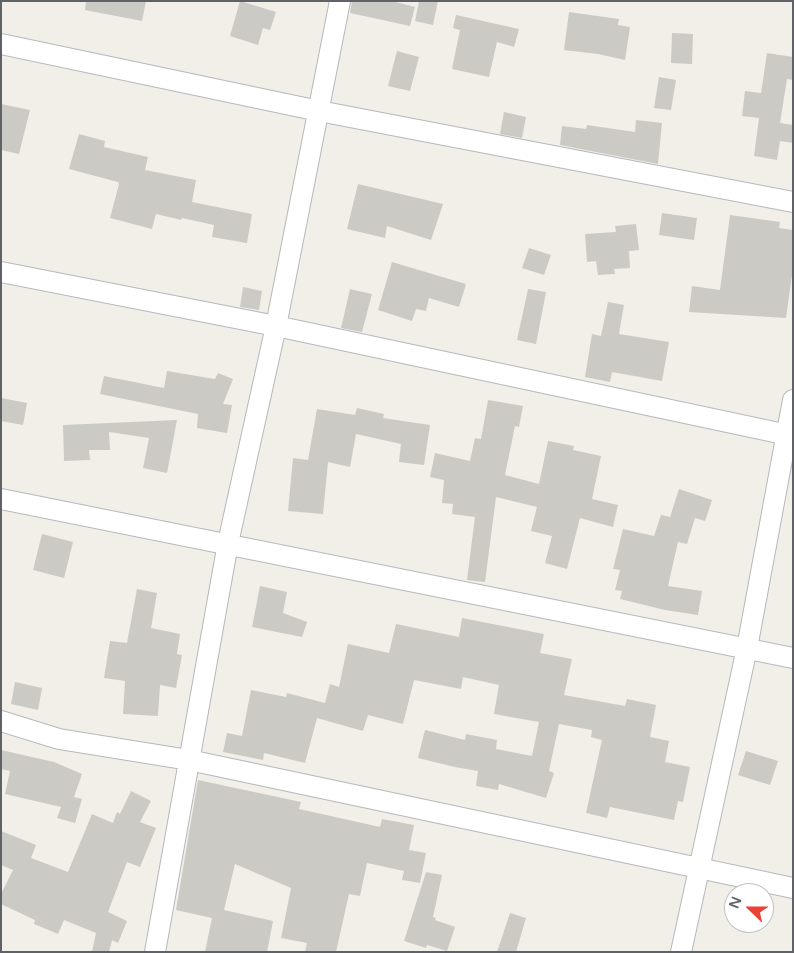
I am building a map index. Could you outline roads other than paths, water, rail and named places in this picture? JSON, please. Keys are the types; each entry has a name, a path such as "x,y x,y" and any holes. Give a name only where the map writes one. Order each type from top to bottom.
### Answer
{"street":[{"path":"155,952 228,543 276,326 340,1"},
{"path":"1,44 318,111 793,202"},
{"path":"1,272 276,326 790,435"},
{"path":"681,952 747,648 790,435 793,400"},
{"path":"1,499 228,543 793,658"},
{"path":"1,721 59,739 189,760 793,888"}]}
